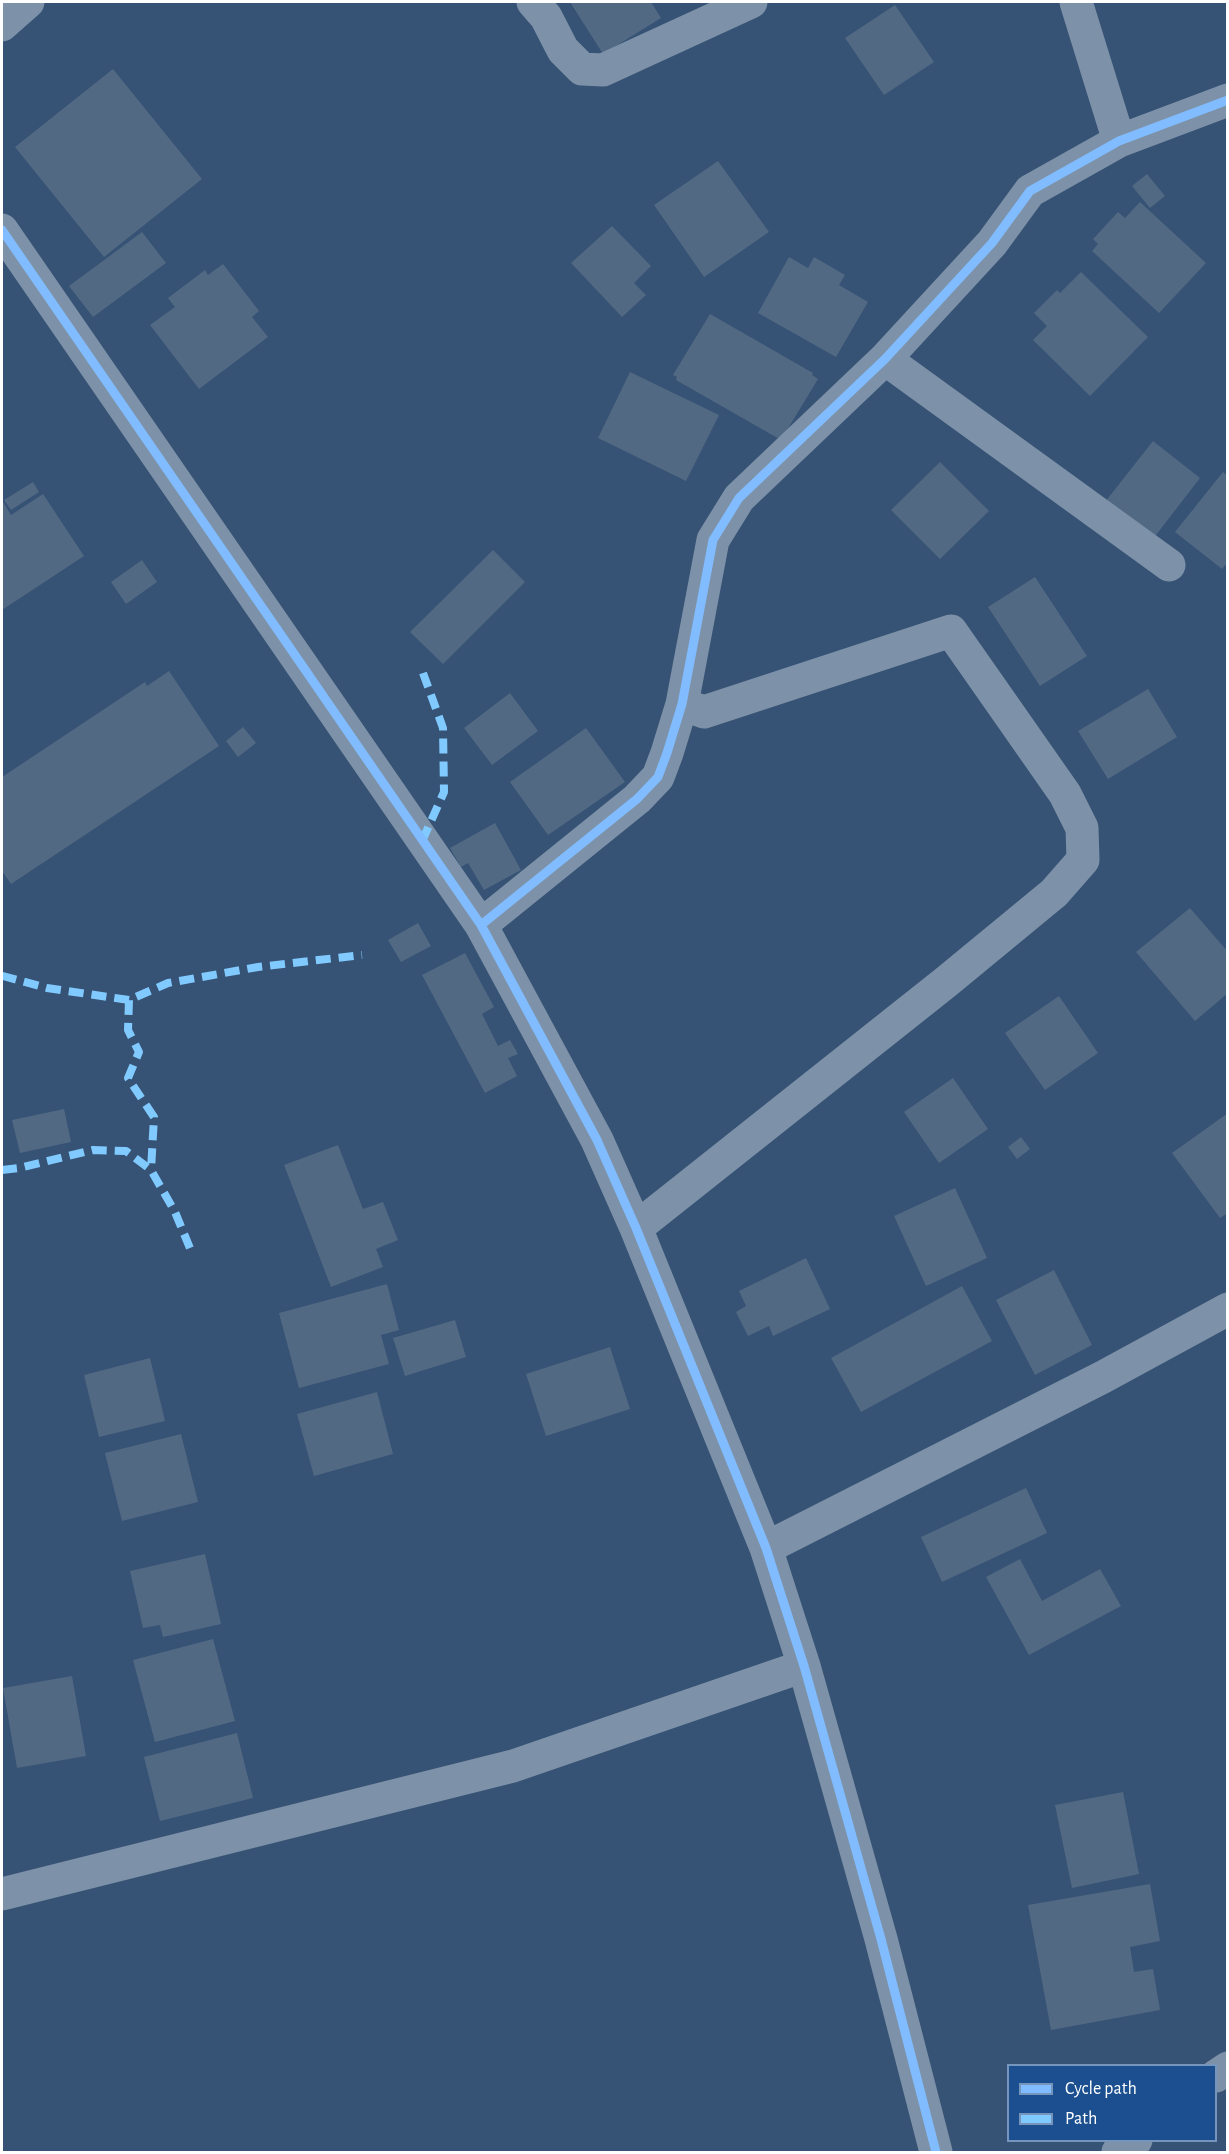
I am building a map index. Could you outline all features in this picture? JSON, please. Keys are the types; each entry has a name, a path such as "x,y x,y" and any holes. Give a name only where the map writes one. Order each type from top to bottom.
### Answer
{"street":[{"path":"2,25 28,2"},
{"path":"533,2 546,17 563,50 582,69 603,70 751,2"},
{"path":"1076,2 1119,141"},
{"path":"481,925 637,799 658,777 682,704 713,540 739,498 885,359 992,243 1030,191 1119,141 1227,100"},
{"path":"2,230 481,925 597,1140 636,1228 766,1548 804,1666 936,2152"},
{"path":"885,359 1169,565"},
{"path":"636,1228 946,982 1054,893 1083,860 1082,828 1065,794 951,631 704,712 682,704"},
{"path":"766,1548 1103,1377 1227,1309"},
{"path":"2,1894 513,1766 804,1666"},
{"path":"1119,2152 1133,2142"}],"building":[{"path":"570,2 651,2 661,18 603,54"},
{"path":"895,5 934,62 884,95 845,38"},
{"path":"113,69 202,179 104,257 15,147"},
{"path":"718,161 769,232 704,277 654,205"},
{"path":"1147,174 1165,196 1150,208 1132,186"},
{"path":"1140,202 1206,263 1159,313 1092,251 1098,244 1093,239 1118,212 1125,218"},
{"path":"612,226 651,266 634,283 646,295 622,317 571,263"},
{"path":"142,232 166,263 93,317 69,286"},
{"path":"789,257 808,268 814,257 845,275 839,285 868,302 836,357 758,313"},
{"path":"223,264 259,311 252,317 268,337 199,389 150,325 175,307 168,298 205,270 208,275"},
{"path":"1081,272 1148,337 1090,396 1033,340 1047,326 1034,313 1057,290 1060,293"},
{"path":"710,314 813,373 812,375 818,379 781,440 676,380 677,377 673,375"},
{"path":"630,372 719,415 686,481 598,438"},
{"path":"1153,441 1200,478 1153,539 1105,502"},
{"path":"940,462 989,511 940,559 891,510"},
{"path":"1223,472 1228,476 1228,562 1222,569 1175,532"},
{"path":"33,482 39,492 11,510 4,500"},
{"path":"43,494 84,556 2,610 2,500 11,515"},
{"path":"493,550 525,582 443,664 410,632"},
{"path":"142,560 157,582 126,604 111,582"},
{"path":"1035,577 1087,656 1040,686 988,607"},
{"path":"169,671 219,746 11,884 2,871 2,777 145,682 147,686"},
{"path":"1148,689 1177,737 1108,779 1078,731"},
{"path":"510,693 538,731 492,765 464,728"},
{"path":"243,727 256,743 238,757 226,741"},
{"path":"586,728 625,782 548,835 510,782"},
{"path":"495,823 521,870 484,890 468,863 461,867 450,848"},
{"path":"1190,908 1228,952 1228,993 1195,1021 1136,952"},
{"path":"418,923 431,946 401,962 388,940"},
{"path":"465,953 494,1007 482,1014 498,1046 510,1040 518,1054 508,1058 517,1076 485,1093 422,975"},
{"path":"1059,996 1098,1053 1045,1090 1005,1033"},
{"path":"953,1078 988,1129 939,1163 904,1112"},
{"path":"64,1109 71,1142 20,1153 12,1120"},
{"path":"1228,1113 1228,1213 1220,1218 1172,1153"},
{"path":"1021,1137 1030,1149 1017,1159 1008,1147"},
{"path":"338,1145 363,1209 383,1202 398,1240 376,1249 383,1267 331,1287 284,1165"},
{"path":"955,1188 987,1258 926,1286 894,1216"},
{"path":"806,1258 830,1309 773,1336 769,1326 748,1336 736,1312 746,1306 739,1291"},
{"path":"1054,1270 1092,1345 1035,1375 996,1300"},
{"path":"387,1284 399,1330 381,1335 389,1364 299,1388 279,1313"},
{"path":"962,1286 992,1341 861,1412 831,1358"},
{"path":"455,1320 466,1357 405,1376 393,1338"},
{"path":"610,1347 630,1409 546,1436 526,1374"},
{"path":"150,1358 165,1421 99,1437 84,1375"},
{"path":"377,1392 393,1454 314,1476 297,1414"},
{"path":"181,1434 198,1502 122,1521 105,1453"},
{"path":"1026,1488 1047,1533 942,1582 921,1537"},
{"path":"205,1554 221,1624 163,1637 160,1625 143,1628 130,1571"},
{"path":"1020,1559 1042,1601 1100,1569 1121,1606 1029,1655 986,1577"},
{"path":"213,1639 235,1721 155,1742 133,1660"},
{"path":"72,1676 86,1756 17,1768 3,1688"},
{"path":"237,1733 253,1798 160,1821 144,1757"},
{"path":"1123,1792 1139,1874 1072,1888 1055,1805"},
{"path":"1150,1884 1160,1941 1130,1947 1134,1972 1153,1969 1160,2010 1051,2030 1028,1905"}],"marked path":[{"path":"423,673 443,728 444,792 423,839"},
{"path":"2,977 47,988 129,1000 168,983 258,967 362,955"},
{"path":"129,1000 128,1030 139,1052 128,1078 154,1117 151,1170"},
{"path":"2,1170 93,1150 126,1151 151,1170 175,1212 192,1253"}],"cycle path":[{"path":"481,925 637,799 658,777 682,704 713,540 739,498 885,359 992,243 1030,191 1119,141 1228,100"},
{"path":"2,230 481,925 597,1140 636,1228 766,1548 804,1666 881,1939 936,2152"}]}
